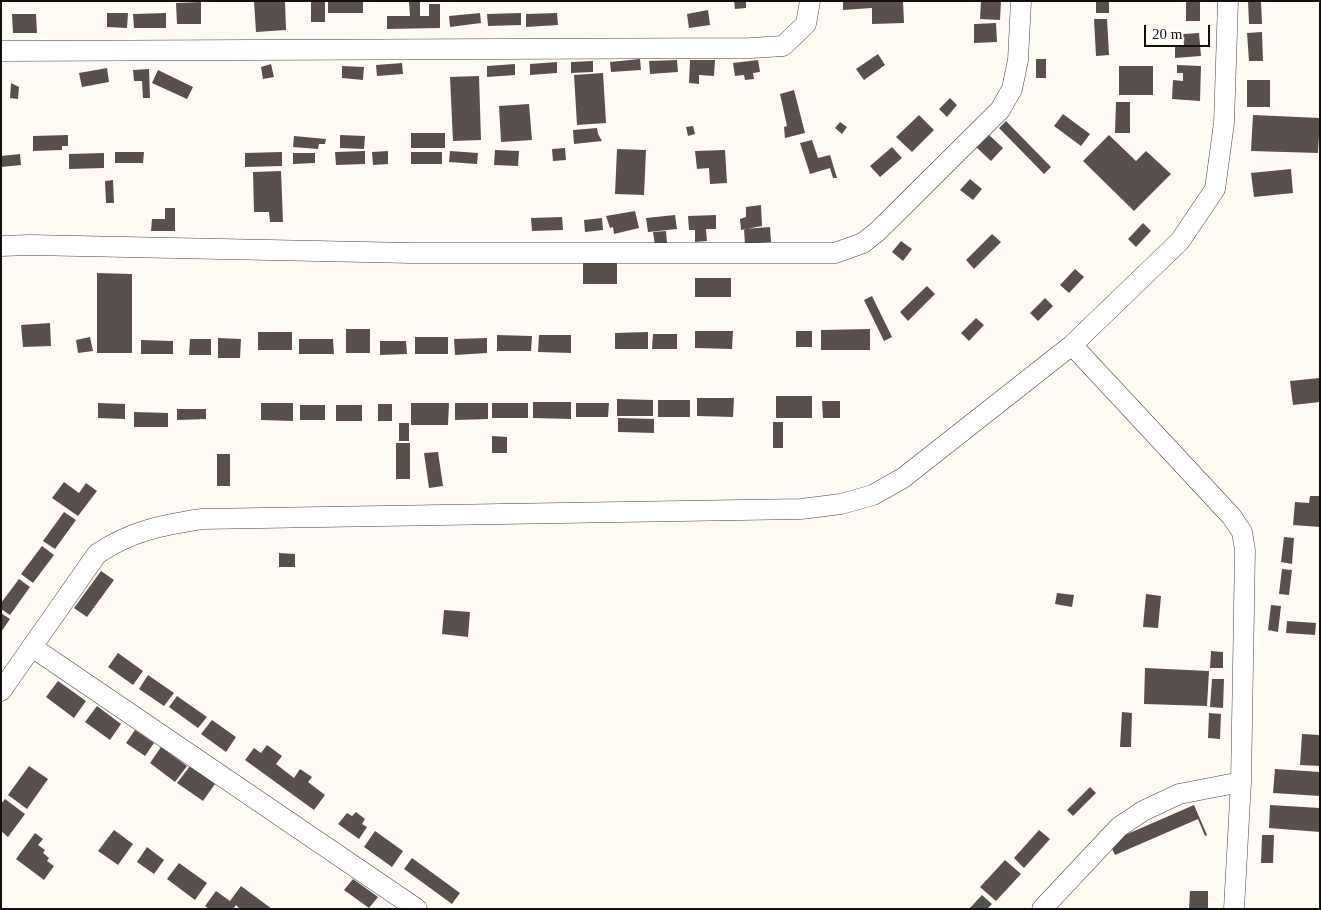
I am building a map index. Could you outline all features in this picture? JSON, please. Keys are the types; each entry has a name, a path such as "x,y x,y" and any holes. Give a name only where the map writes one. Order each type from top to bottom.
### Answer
{"street":[{"path":"1,51 732,48 783,46 806,24 810,1"},
{"path":"1,246 412,253 834,253 864,243 878,231 1000,110 1012,89 1018,60 1021,1"},
{"path":"1,691 97,554 115,542 136,533 176,523 202,519 801,509 849,502 873,495 904,478 1072,345 1180,241 1215,189 1224,123 1228,1"},
{"path":"1072,345 1232,517 1242,532 1245,550 1240,782 1234,909"},
{"path":"32,647 417,909"},
{"path":"1042,909 1119,827 1143,812 1180,794 1240,782"}],"building":[{"path":"254,1 285,1 286,30 256,32"},
{"path":"328,1 363,1 363,13 328,13"},
{"path":"420,1 420,16 429,16 429,4 440,4 440,28 387,29 387,16 410,16 409,2"},
{"path":"734,1 746,1 746,8 735,9"},
{"path":"843,1 903,1 904,23 872,24 872,8 843,10"},
{"path":"981,1 1001,1 1000,20 980,19"},
{"path":"1096,1 1109,1 1109,13 1096,13"},
{"path":"1186,1 1200,1 1200,21 1186,21"},
{"path":"1248,1 1261,1 1262,24 1249,24"},
{"path":"201,2 201,24 177,24 176,3"},
{"path":"311,2 325,2 325,22 311,22"},
{"path":"708,10 710,25 689,28 687,14"},
{"path":"107,13 128,13 127,28 107,27"},
{"path":"166,13 166,28 134,28 133,14"},
{"path":"480,13 481,23 450,27 449,16"},
{"path":"521,13 521,25 488,26 487,14"},
{"path":"557,13 558,25 526,27 526,14"},
{"path":"12,14 36,14 37,33 13,33"},
{"path":"1094,19 1107,19 1109,55 1096,56"},
{"path":"996,23 997,42 974,43 974,24"},
{"path":"1262,32 1263,61 1249,61 1247,33"},
{"path":"1199,33 1201,56 1175,58 1175,46 1184,45 1183,34"},
{"path":"878,54 885,65 864,80 856,69"},
{"path":"640,59 641,70 611,72 610,62"},
{"path":"1036,59 1046,59 1046,78 1036,78"},
{"path":"677,60 678,72 650,74 649,61"},
{"path":"690,60 715,60 714,76 699,75 699,84 689,83"},
{"path":"758,60 760,72 753,73 754,79 745,80 744,75 735,76 733,63"},
{"path":"593,61 593,72 571,73 571,62"},
{"path":"557,62 557,73 530,75 530,64"},
{"path":"402,63 403,74 377,76 376,65"},
{"path":"271,64 274,77 263,79 261,67"},
{"path":"515,64 515,75 487,77 487,66"},
{"path":"1177,65 1201,66 1200,101 1172,99 1173,80 1183,81 1183,73 1177,73"},
{"path":"342,66 364,67 363,80 342,78"},
{"path":"1119,66 1153,66 1153,95 1119,95"},
{"path":"107,68 109,82 82,87 79,73"},
{"path":"149,69 150,98 143,98 142,81 134,81 133,70"},
{"path":"158,70 193,87 187,99 152,83"},
{"path":"603,73 606,123 577,125 574,75"},
{"path":"479,76 481,140 453,141 450,77"},
{"path":"1247,80 1270,80 1270,107 1247,107"},
{"path":"11,83 19,87 18,99 10,98"},
{"path":"794,90 805,133 785,138 784,127 787,126 780,94"},
{"path":"950,98 957,105 947,117 939,109"},
{"path":"1116,102 1130,102 1130,133 1115,133"},
{"path":"529,104 532,140 501,142 499,106"},
{"path":"1063,114 1090,134 1081,146 1054,126"},
{"path":"919,115 934,130 912,152 896,137"},
{"path":"1253,115 1320,118 1318,153 1251,151"},
{"path":"1006,121 1051,167 1044,174 999,128"},
{"path":"840,122 847,127 842,134 835,128"},
{"path":"693,126 695,134 688,136 686,127"},
{"path":"597,128 602,141 574,144 573,130"},
{"path":"411,133 445,133 445,148 411,148"},
{"path":"988,134 1003,148 991,161 976,147"},
{"path":"68,135 68,146 62,146 62,150 33,151 33,136"},
{"path":"340,135 365,136 364,149 340,148"},
{"path":"1109,135 1136,161 1146,151 1171,174 1134,211 1083,161"},
{"path":"294,136 326,139 325,144 319,144 318,149 293,147"},
{"path":"812,140 818,158 830,155 837,178 833,178 830,168 810,174 800,143"},
{"path":"892,147 902,158 880,177 870,166"},
{"path":"565,148 566,160 553,161 552,149"},
{"path":"617,149 646,150 644,195 615,194"},
{"path":"495,150 519,151 518,166 494,165"},
{"path":"725,150 727,183 710,184 709,168 697,169 695,151"},
{"path":"365,151 365,164 336,165 335,152"},
{"path":"388,151 388,164 373,165 372,152"},
{"path":"450,151 478,153 477,164 449,162"},
{"path":"115,152 144,152 143,163 115,163"},
{"path":"282,152 282,166 245,167 245,153"},
{"path":"411,152 442,152 442,164 411,164"},
{"path":"104,153 104,168 69,169 69,154"},
{"path":"293,153 315,153 315,163 293,164"},
{"path":"20,154 21,165 1,167 1,156"},
{"path":"1291,169 1293,193 1254,197 1251,173"},
{"path":"281,171 283,222 270,222 269,212 254,212 253,172"},
{"path":"970,179 982,189 973,200 960,190"},
{"path":"113,180 114,203 106,203 105,181"},
{"path":"761,205 762,226 741,230 740,219 746,217 746,207"},
{"path":"165,208 175,208 175,231 151,231 152,219 165,219"},
{"path":"635,211 639,228 614,234 613,227 610,228 606,216"},
{"path":"675,215 677,229 648,232 646,218"},
{"path":"716,215 716,229 706,229 707,241 695,242 695,230 689,230 688,216"},
{"path":"562,217 563,230 532,231 531,218"},
{"path":"602,218 603,230 585,232 584,220"},
{"path":"1143,223 1151,231 1136,247 1128,239"},
{"path":"770,227 771,242 745,244 744,229"},
{"path":"666,231 667,243 655,245 653,232"},
{"path":"992,234 1001,242 974,269 966,260"},
{"path":"901,241 912,249 903,261 892,252"},
{"path":"583,263 617,263 617,284 583,284"},
{"path":"1075,269 1084,277 1069,293 1060,285"},
{"path":"97,273 132,274 132,353 97,353"},
{"path":"695,278 731,278 731,297 695,297"},
{"path":"927,286 935,294 908,321 900,312"},
{"path":"872,296 892,337 884,341 864,300"},
{"path":"1045,298 1053,306 1038,321 1030,313"},
{"path":"976,318 984,325 969,341 961,333"},
{"path":"50,323 51,346 23,347 21,325"},
{"path":"346,329 370,329 370,353 346,353"},
{"path":"870,329 870,350 821,350 821,330"},
{"path":"695,331 733,331 732,349 695,348"},
{"path":"796,331 812,331 812,347 796,347"},
{"path":"258,332 292,332 292,350 258,350"},
{"path":"648,332 648,349 615,349 615,333"},
{"path":"653,334 677,334 677,349 652,349"},
{"path":"497,335 532,336 531,351 497,351"},
{"path":"539,335 571,335 571,353 538,352"},
{"path":"90,337 93,351 78,353 76,340"},
{"path":"415,337 448,337 448,354 415,354"},
{"path":"218,338 241,339 240,358 218,358"},
{"path":"487,338 487,353 455,355 454,339"},
{"path":"190,339 211,339 211,355 189,355"},
{"path":"299,339 333,339 334,354 299,354"},
{"path":"141,340 173,341 173,354 141,354"},
{"path":"380,341 406,341 407,354 380,355"},
{"path":"1320,378 1320,402 1293,405 1290,381"},
{"path":"776,396 812,396 812,418 776,418"},
{"path":"697,398 734,398 733,417 697,416"},
{"path":"617,399 653,400 653,416 617,416"},
{"path":"658,400 690,400 690,417 658,417"},
{"path":"822,401 840,401 840,418 823,418"},
{"path":"533,402 571,402 571,419 533,418"},
{"path":"98,403 125,404 125,419 98,418"},
{"path":"261,403 293,403 293,421 261,420"},
{"path":"411,403 449,403 448,425 411,425"},
{"path":"455,403 488,403 488,419 455,420"},
{"path":"492,403 528,403 528,418 492,418"},
{"path":"576,403 609,403 608,417 576,417"},
{"path":"378,404 392,404 392,421 378,421"},
{"path":"300,405 325,405 325,420 300,420"},
{"path":"336,405 362,405 362,421 336,421"},
{"path":"177,409 206,409 206,419 177,420"},
{"path":"134,412 168,413 168,427 134,427"},
{"path":"618,418 654,419 654,433 618,432"},
{"path":"773,422 783,422 783,448 773,448"},
{"path":"399,423 409,423 409,441 399,441"},
{"path":"492,436 507,437 507,453 492,453"},
{"path":"396,443 410,443 410,479 396,479"},
{"path":"438,452 443,486 429,488 424,453"},
{"path":"217,454 230,454 230,486 217,486"},
{"path":"64,482 79,493 86,483 97,491 78,516 52,498"},
{"path":"1310,496 1320,496 1320,527 1293,525 1295,502 1309,503"},
{"path":"64,512 76,520 55,549 43,541"},
{"path":"1284,537 1294,538 1292,564 1281,562"},
{"path":"42,546 54,555 33,583 21,574"},
{"path":"279,553 295,554 295,567 279,567"},
{"path":"1282,569 1292,570 1289,595 1279,594"},
{"path":"101,571 114,580 87,617 74,608"},
{"path":"19,579 30,587 10,615 1,609 1,603"},
{"path":"1057,593 1074,595 1072,607 1055,604"},
{"path":"1146,594 1161,596 1158,628 1143,627"},
{"path":"1271,605 1281,606 1278,632 1268,630"},
{"path":"444,610 470,612 468,637 442,634"},
{"path":"1,613 10,619 1,632"},
{"path":"1287,621 1316,623 1315,635 1286,633"},
{"path":"1211,651 1223,652 1223,668 1210,668"},
{"path":"118,653 143,671 133,685 108,667"},
{"path":"1145,668 1209,671 1207,706 1144,704"},
{"path":"148,675 174,693 164,706 139,689"},
{"path":"1212,679 1224,679 1223,708 1210,707"},
{"path":"58,681 86,701 74,718 46,697"},
{"path":"177,696 207,717 198,728 169,707"},
{"path":"97,706 121,724 110,740 85,722"},
{"path":"1122,712 1132,713 1131,747 1120,747"},
{"path":"1209,713 1221,714 1220,739 1208,738"},
{"path":"212,720 236,737 226,752 201,734"},
{"path":"135,730 154,743 145,756 126,743"},
{"path":"1302,734 1320,735 1320,766 1300,765"},
{"path":"267,745 282,756 276,764 294,778 300,769 312,777 308,782 325,795 314,810 245,760 254,748 261,753"},
{"path":"161,747 187,766 175,782 150,763"},
{"path":"29,766 48,779 27,809 8,795"},
{"path":"190,766 215,784 203,801 177,783"},
{"path":"1275,769 1320,772 1320,796 1273,793"},
{"path":"1090,787 1096,793 1073,816 1067,810"},
{"path":"5,799 25,814 8,837 1,831 1,804"},
{"path":"1194,805 1207,835 1205,836 1198,819 1115,855 1109,842"},
{"path":"1270,805 1320,808 1320,832 1269,828"},
{"path":"356,812 365,819 362,824 367,827 359,839 338,824 347,813 352,816"},
{"path":"114,830 133,844 118,865 98,851"},
{"path":"1039,830 1050,839 1024,868 1014,858"},
{"path":"375,831 403,851 392,867 364,847"},
{"path":"35,833 43,839 38,845 45,850 43,853 49,858 47,861 54,866 44,880 16,859"},
{"path":"1262,835 1274,835 1273,863 1261,863"},
{"path":"147,847 164,860 154,874 137,862"},
{"path":"412,858 460,893 452,904 404,869"},
{"path":"1005,860 1021,874 996,901 980,887"},
{"path":"179,863 207,883 195,900 167,879"},
{"path":"353,879 378,897 369,908 344,890"},
{"path":"241,886 272,909 240,909 236,905 233,909 209,909 205,906 216,891 230,901"},
{"path":"1190,891 1208,891 1208,909 1189,909"},
{"path":"982,895 992,904 987,909 969,909"}]}
